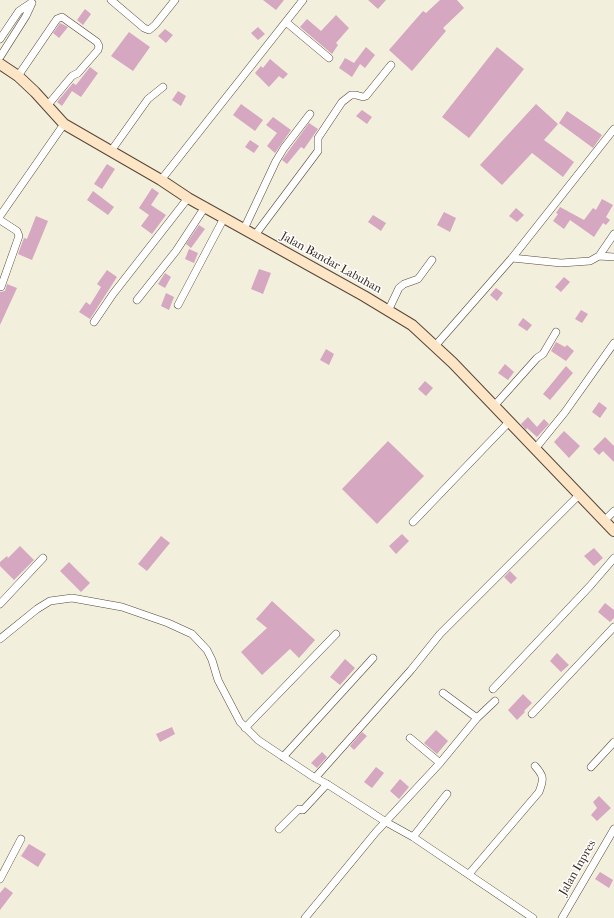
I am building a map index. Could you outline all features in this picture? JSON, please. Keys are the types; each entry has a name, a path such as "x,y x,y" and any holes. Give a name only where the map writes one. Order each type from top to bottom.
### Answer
{"main road":[{"name":"Jalan Bandar Labuhan","path":"0,64 18,76 35,92 64,124 161,180 188,198 412,325 494,405 614,531"}],"street":[{"path":"111,0 144,28 149,30 155,25 175,0"},
{"path":"161,180 303,0"},
{"path":"0,39 19,11 33,1"},
{"path":"0,56 26,16 33,1"},
{"path":"18,76 59,18 62,17 98,42 98,50 78,73 72,76 47,106"},
{"path":"286,22 329,58"},
{"path":"255,236 318,151 318,138 342,102 351,95 366,96 391,65"},
{"path":"111,151 148,98 163,87"},
{"path":"244,229 276,161 310,114"},
{"path":"0,216 64,124"},
{"path":"435,346 512,258 614,129"},
{"path":"94,322 113,294 188,198"},
{"path":"137,300 176,251 205,207"},
{"path":"178,305 224,218"},
{"path":"0,220 17,231 19,236 1,286"},
{"path":"512,258 561,263 590,261 599,256 614,234"},
{"path":"599,256 614,257"},
{"path":"388,311 399,288 404,284 418,279 432,260"},
{"path":"494,405 537,358 543,354 556,332"},
{"path":"535,449 565,412 614,343"},
{"path":"413,522 509,422"},
{"path":"315,778 407,674 440,634 579,495"},
{"path":"605,520 614,511"},
{"path":"0,604 43,558"},
{"path":"493,689 590,586 614,558"},
{"path":"0,639 37,609 50,601 72,598 122,607 168,623 192,634 207,650 212,660 218,680 240,722 258,740 315,778 413,837 533,918"},
{"path":"532,714 614,627"},
{"path":"245,728 336,634"},
{"path":"283,757 373,658"},
{"path":"443,693 477,718"},
{"path":"306,918 376,832 440,763 477,718 496,702"},
{"path":"410,738 440,763"},
{"path":"591,767 614,742"},
{"path":"469,874 539,792 543,782 542,774 535,766"},
{"path":"279,828 299,809 303,810 327,784"},
{"path":"413,837 447,794"},
{"name":"Jalan Inpres","path":"562,918 614,829"},
{"path":"0,878 21,839"}],"building":[{"path":"263,0 284,0 276,10"},
{"path":"368,0 386,0 378,9"},
{"path":"440,0 457,0 464,8 443,28 446,31 412,71 389,50 423,11 426,13"},
{"path":"85,9 91,14 83,25 77,20"},
{"path":"336,15 349,28 336,43 338,45 332,54 300,27 307,19 321,31"},
{"path":"60,23 68,27 59,38 53,33"},
{"path":"258,27 265,34 258,40 251,33"},
{"path":"165,29 173,35 166,43 158,36"},
{"path":"129,32 150,47 133,71 111,56"},
{"path":"366,47 375,55 365,68 360,64 352,77 339,68 345,58 354,63"},
{"path":"497,47 524,69 469,138 442,117"},
{"path":"270,59 288,74 283,79 279,76 269,87 255,73 261,66 263,68"},
{"path":"90,67 98,73 81,97 72,91 62,106 57,102 73,83 76,85"},
{"path":"178,91 186,96 181,106 172,100"},
{"path":"241,104 263,120 255,131 233,115"},
{"path":"536,104 558,124 544,140 574,162 563,177 532,153 502,185 480,165"},
{"path":"362,110 372,117 367,124 356,116"},
{"path":"567,111 602,135 593,148 559,123"},
{"path":"273,117 291,130 275,153 267,146 277,133 266,125"},
{"path":"309,123 318,129 304,149 301,147 287,164 282,160"},
{"path":"250,140 259,146 254,153 245,147"},
{"path":"107,164 115,169 102,189 94,184"},
{"path":"152,188 159,193 151,205 166,215 152,234 141,226 149,215 139,208"},
{"path":"93,191 114,207 108,215 87,200"},
{"path":"602,199 613,205 606,217 610,220 606,225 603,223 594,237 570,220 564,229 553,221 558,214 556,213 560,207 584,220 593,208 596,210"},
{"path":"516,208 524,215 517,222 509,216"},
{"path":"444,212 456,218 450,232 437,225"},
{"path":"373,215 386,223 381,231 368,222"},
{"path":"36,216 48,221 32,260 18,254 24,238 27,239"},
{"path":"199,225 205,229 191,248 186,244"},
{"path":"189,249 198,253 194,263 185,259"},
{"path":"259,269 271,273 263,294 251,289"},
{"path":"107,270 117,277 90,319 79,312 86,302 90,305 101,287 97,284"},
{"path":"165,273 171,277 165,288 158,284"},
{"path":"564,277 570,282 561,292 555,287"},
{"path":"7,284 17,288 0,325 0,292 5,291"},
{"path":"496,288 503,293 497,301 490,295"},
{"path":"166,293 174,297 169,310 161,306"},
{"path":"581,310 588,314 582,323 575,319"},
{"path":"523,318 532,325 527,331 518,325"},
{"path":"556,342 565,347 567,345 574,351 566,361 551,351"},
{"path":"326,349 334,354 329,365 320,360"},
{"path":"505,364 514,372 508,380 498,373"},
{"path":"566,366 573,373 550,400 543,394"},
{"path":"425,381 433,388 426,396 418,389"},
{"path":"599,402 607,408 600,418 592,412"},
{"path":"528,417 537,427 544,419 549,424 537,437 527,428 526,430 521,424"},
{"path":"564,431 580,446 569,458 554,442"},
{"path":"605,437 614,446 614,462 603,451 599,455 593,449"},
{"path":"388,441 424,476 377,524 342,489"},
{"path":"402,534 409,541 396,554 389,546"},
{"path":"161,536 170,543 147,571 138,564"},
{"path":"20,546 34,560 14,580 0,566 0,562 7,556 8,558"},
{"path":"594,548 603,558 594,566 584,556"},
{"path":"69,562 90,583 81,592 60,571"},
{"path":"510,571 517,578 511,584 504,577"},
{"path":"272,601 315,640 299,658 290,649 262,675 241,652 267,628 256,619"},
{"path":"605,603 614,610 614,618 610,622 598,612"},
{"path":"557,653 569,665 561,672 550,661"},
{"path":"345,659 355,668 340,685 330,677"},
{"path":"523,694 532,703 517,720 508,710"},
{"path":"172,727 175,734 160,742 156,734"},
{"path":"436,730 448,741 437,754 424,743"},
{"path":"362,732 367,736 354,750 350,746"},
{"path":"322,752 327,757 317,768 311,763"},
{"path":"376,767 384,773 372,788 364,782"},
{"path":"400,779 409,787 399,799 390,791"},
{"path":"599,796 611,808 597,821 591,815 597,808 593,802"},
{"path":"29,844 46,854 38,867 21,856"},
{"path":"600,872 613,880 609,888 595,879"},
{"path":"5,887 13,893 0,910 0,893"}]}
